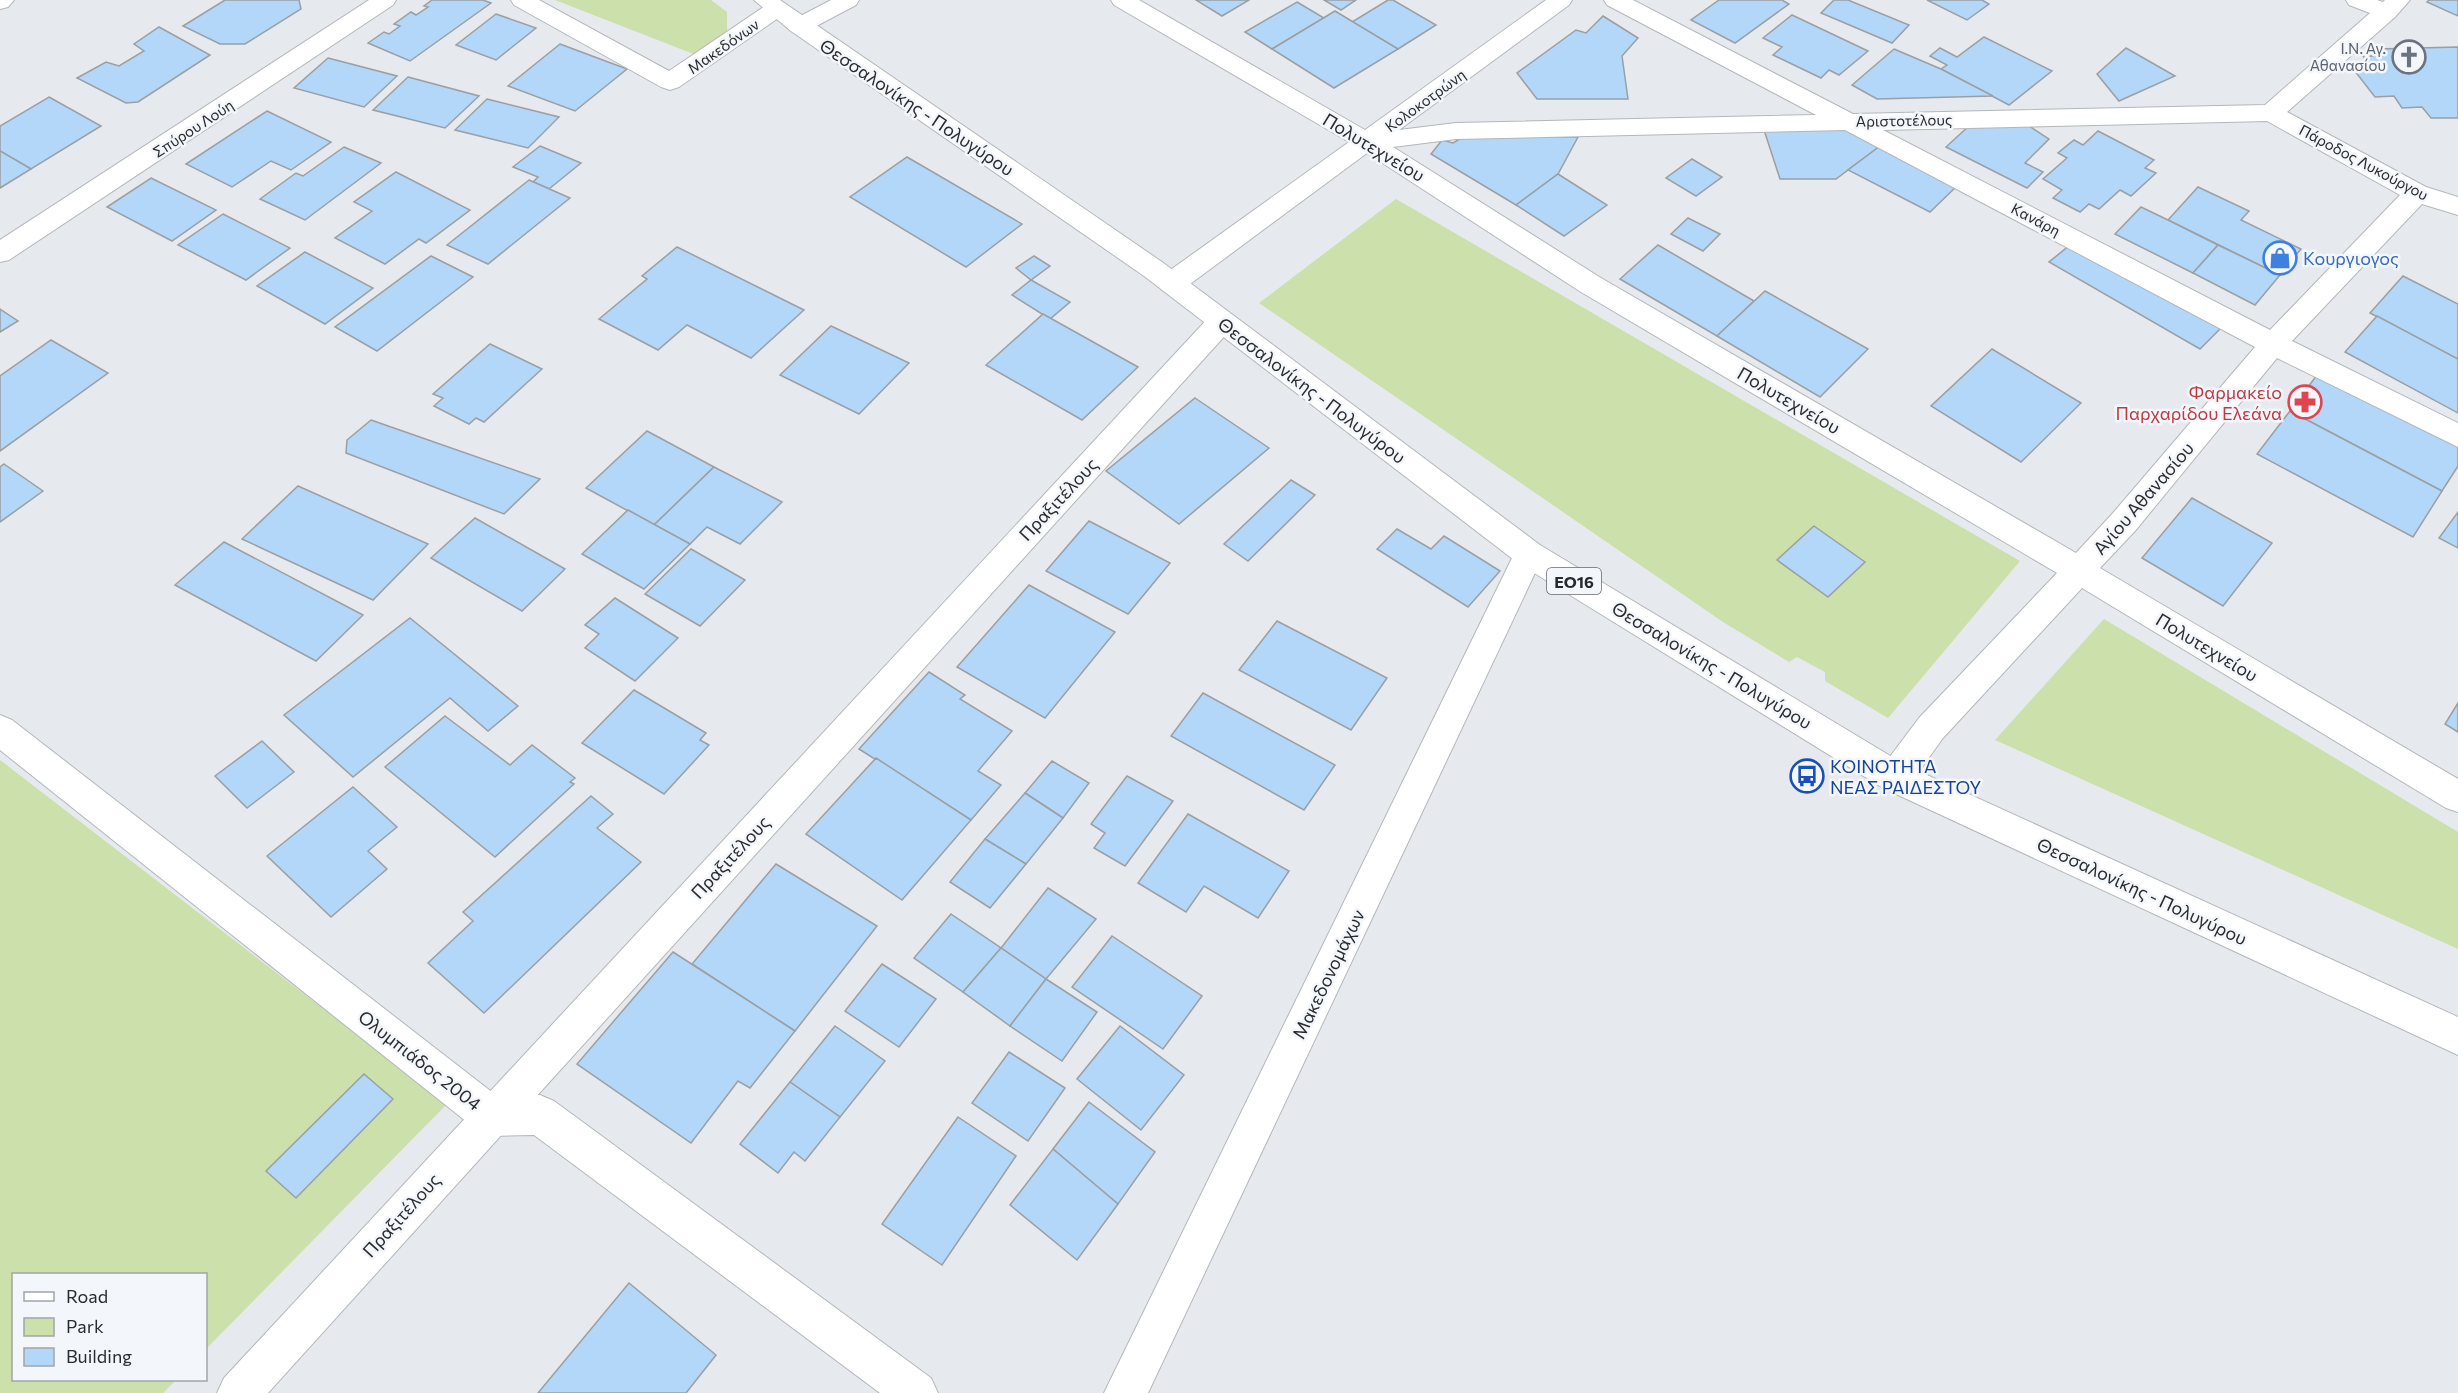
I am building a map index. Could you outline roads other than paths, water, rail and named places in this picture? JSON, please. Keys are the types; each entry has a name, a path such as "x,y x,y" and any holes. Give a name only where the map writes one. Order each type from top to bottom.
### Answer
{"street":[{"name":"Σπύρου Λούη","path":"0,254 385,0"},
{"name":"Μακεδόνων","path":"522,0 670,82 780,12 848,0"},
{"name":"Πολυτεχνείου","path":"1122,0 1367,142 1591,285 2080,571 2458,796"},
{"name":"Κολοκοτρώνη","path":"1172,283 1561,0"},
{"name":"Κανάρη","path":"1616,0 2273,344 2458,436"},
{"path":"2357,0 2393,6"},
{"path":"2271,113 2393,6"},
{"name":"Θεσσαλονίκης - Πολυγύρου","path":"780,12 1172,283 1529,554 1895,777 2458,1036"},
{"name":"Αριστοτέλους","path":"1367,142 1456,131 2271,113"},
{"name":"Πάροδος Λυκούργου","path":"2271,113 2417,193 2458,206"},
{"name":"Αγίου Αθανασίου","path":"1895,777 1931,728 2080,571 2273,344 2417,193"},
{"name":"Πραξιτέλους","path":"238,1393 1221,322"},
{"name":"Μακεδονομάχων","path":"1126,1393 1529,554"},
{"name":"Ολυμπιάδος 2004","path":"0,730 491,1116 540,1115 916,1393"}],"place":[{"name":"Ι.Ν. Αγ. Αθανασίου","path":"2409,57"},
{"name":"Κουργιογος","path":"2280,258"},
{"name":"Φαρμακείο Παρχαρίδου Ελεάνα","path":"2305,402"},
{"name":"ΚΟΙΝΟΤΗΤΑ ΝΕΑΣ ΡΑΙΔΕΣΤΟΥ","path":"1807,776"}]}
